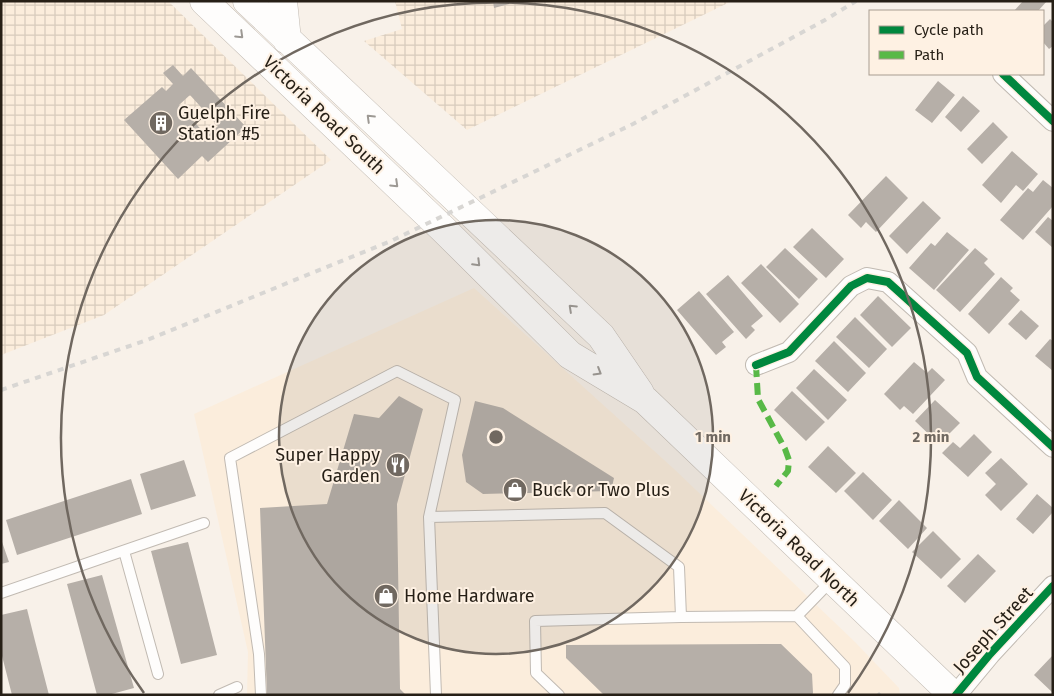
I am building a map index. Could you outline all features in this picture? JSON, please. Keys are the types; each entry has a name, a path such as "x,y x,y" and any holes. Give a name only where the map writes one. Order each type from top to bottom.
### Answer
{"main road":[{"name":"Victoria Road South","path":"204,1 443,229"},
{"name":"Victoria Road South","path":"247,1 472,214"},
{"path":"283,1 287,40"},
{"name":"Victoria Road North","path":"472,214 601,336 645,400 954,695"},
{"name":"Victoria Road North","path":"443,229 570,355 645,400"}],"street":[{"path":"1004,75 1053,121"},
{"path":"756,365 789,352 851,286 867,278 888,282 967,353 976,378 1053,447"},
{"name":"Joseph Street","path":"954,695 1053,586"}],"lane":[{"path":"260,695 259,654 230,458 397,371 455,400 429,517 436,695"},
{"path":"429,517 605,514 679,567 681,618"},
{"path":"1,593 204,523"},
{"path":"124,550 158,674"},
{"path":"559,695 536,673 535,621 797,616 832,579"},
{"path":"797,616 845,668 845,685 838,695"},
{"path":"219,695 237,687"}],"shaded area":[{"path":"1,1 168,1 331,160 104,315 1,355"},
{"path":"395,1 732,1 467,130 364,41 402,29"},
{"path":"474,288 673,468 855,642 899,688 900,695 247,695 248,652 194,414"}],"building":[{"path":"493,1 516,1 516,2 494,8"},
{"path":"1023,1 1047,1 1039,10 1015,10"},
{"path":"1050,19 1053,22 1053,46 1049,49 1044,43 1044,25"},
{"name":"Guelph Fire Station #5","path":"173,65 183,76 191,68 246,127 208,162 202,156 178,179 124,120 162,87 166,91 173,84 163,73","holes":["190,95 218,126 207,136 179,105"]},
{"path":"938,81 955,95 932,123 915,110"},
{"path":"963,96 980,111 961,132 945,117"},
{"path":"993,122 1008,137 982,164 967,149"},
{"path":"1012,151 1038,174 1023,191 1016,185 1001,203 982,185"},
{"path":"886,176 908,198 876,232 866,222 861,228 848,215"},
{"path":"1043,180 1053,188 1053,206 1023,240 1000,220 1028,188 1033,192"},
{"path":"923,201 941,218 907,254 889,236"},
{"path":"1048,217 1053,221 1053,248 1035,232"},
{"path":"812,228 844,259 826,278 793,247"},
{"path":"947,232 969,250 934,290 909,268 931,243 935,246"},
{"path":"785,248 818,279 799,299 766,267"},
{"path":"975,248 988,259 984,263 995,274 960,312 936,290"},
{"path":"761,264 799,304 780,323 741,283"},
{"path":"728,275 763,316 751,326 755,330 746,339 706,294"},
{"path":"1001,277 1013,288 1010,291 1020,300 989,334 968,314"},
{"path":"699,291 734,332 722,342 726,347 716,355 677,310"},
{"path":"878,296 911,328 892,347 860,315"},
{"path":"1021,310 1039,326 1026,340 1008,324"},
{"path":"855,317 887,349 869,368 836,337"},
{"path":"1050,339 1053,341 1053,371 1035,356"},
{"path":"834,341 866,373 848,392 815,361"},
{"path":"914,362 927,373 932,368 945,380 913,414 904,406 900,410 884,394"},
{"path":"814,369 847,400 828,420 796,388"},
{"path":"792,391 825,422 806,441 774,410"},
{"path":"399,396 423,409 397,504 400,689 406,695 267,695 260,508 327,504 354,414 379,418"},
{"path":"935,400 960,423 939,444 915,421"},
{"path":"475,401 503,408 614,478 611,491 483,494 466,482 462,455"},
{"path":"974,434 992,452 968,477 942,453 953,442 960,448"},
{"path":"828,446 856,473 836,493 808,467"},
{"path":"1001,458 1028,484 1001,511 985,495 996,484 985,473"},
{"path":"184,460 196,496 151,510 140,474"},
{"path":"863,472 892,500 873,520 844,491"},
{"path":"131,479 142,514 17,555 6,520"},
{"path":"1037,494 1053,508 1053,512 1033,534 1016,519"},
{"path":"899,500 927,528 908,549 879,521"},
{"path":"933,531 961,559 941,579 912,552"},
{"path":"1,539 9,562 1,564"},
{"path":"188,542 217,655 181,664 151,551"},
{"path":"978,554 996,571 965,603 947,586"},
{"path":"102,575 134,688 108,695 97,695 67,584"},
{"path":"27,609 49,695 12,695 1,652 1,615"},
{"path":"781,644 812,674 812,695 604,695 566,658 566,645"},
{"path":"1053,655 1053,693 1034,675"}],"railway":[{"path":"1,390 147,340 391,241 633,124 825,20 856,1"}],"marked path":[{"path":"756,365 758,399 789,460 788,471 776,486"}],"cycle path":[{"path":"1004,75 1053,121"},
{"path":"756,365 789,352 851,286 867,278 888,282 967,353 977,377 1053,447"},
{"path":"956,695 990,654 1053,586"}],"place":[{"name":"Guelph Fire Station #5","path":"161,123"},
{"name":"Super Happy Garden","path":"398,465"},
{"name":"Buck or Two Plus","path":"515,490"},
{"name":"Home Hardware","path":"386,596"}]}
